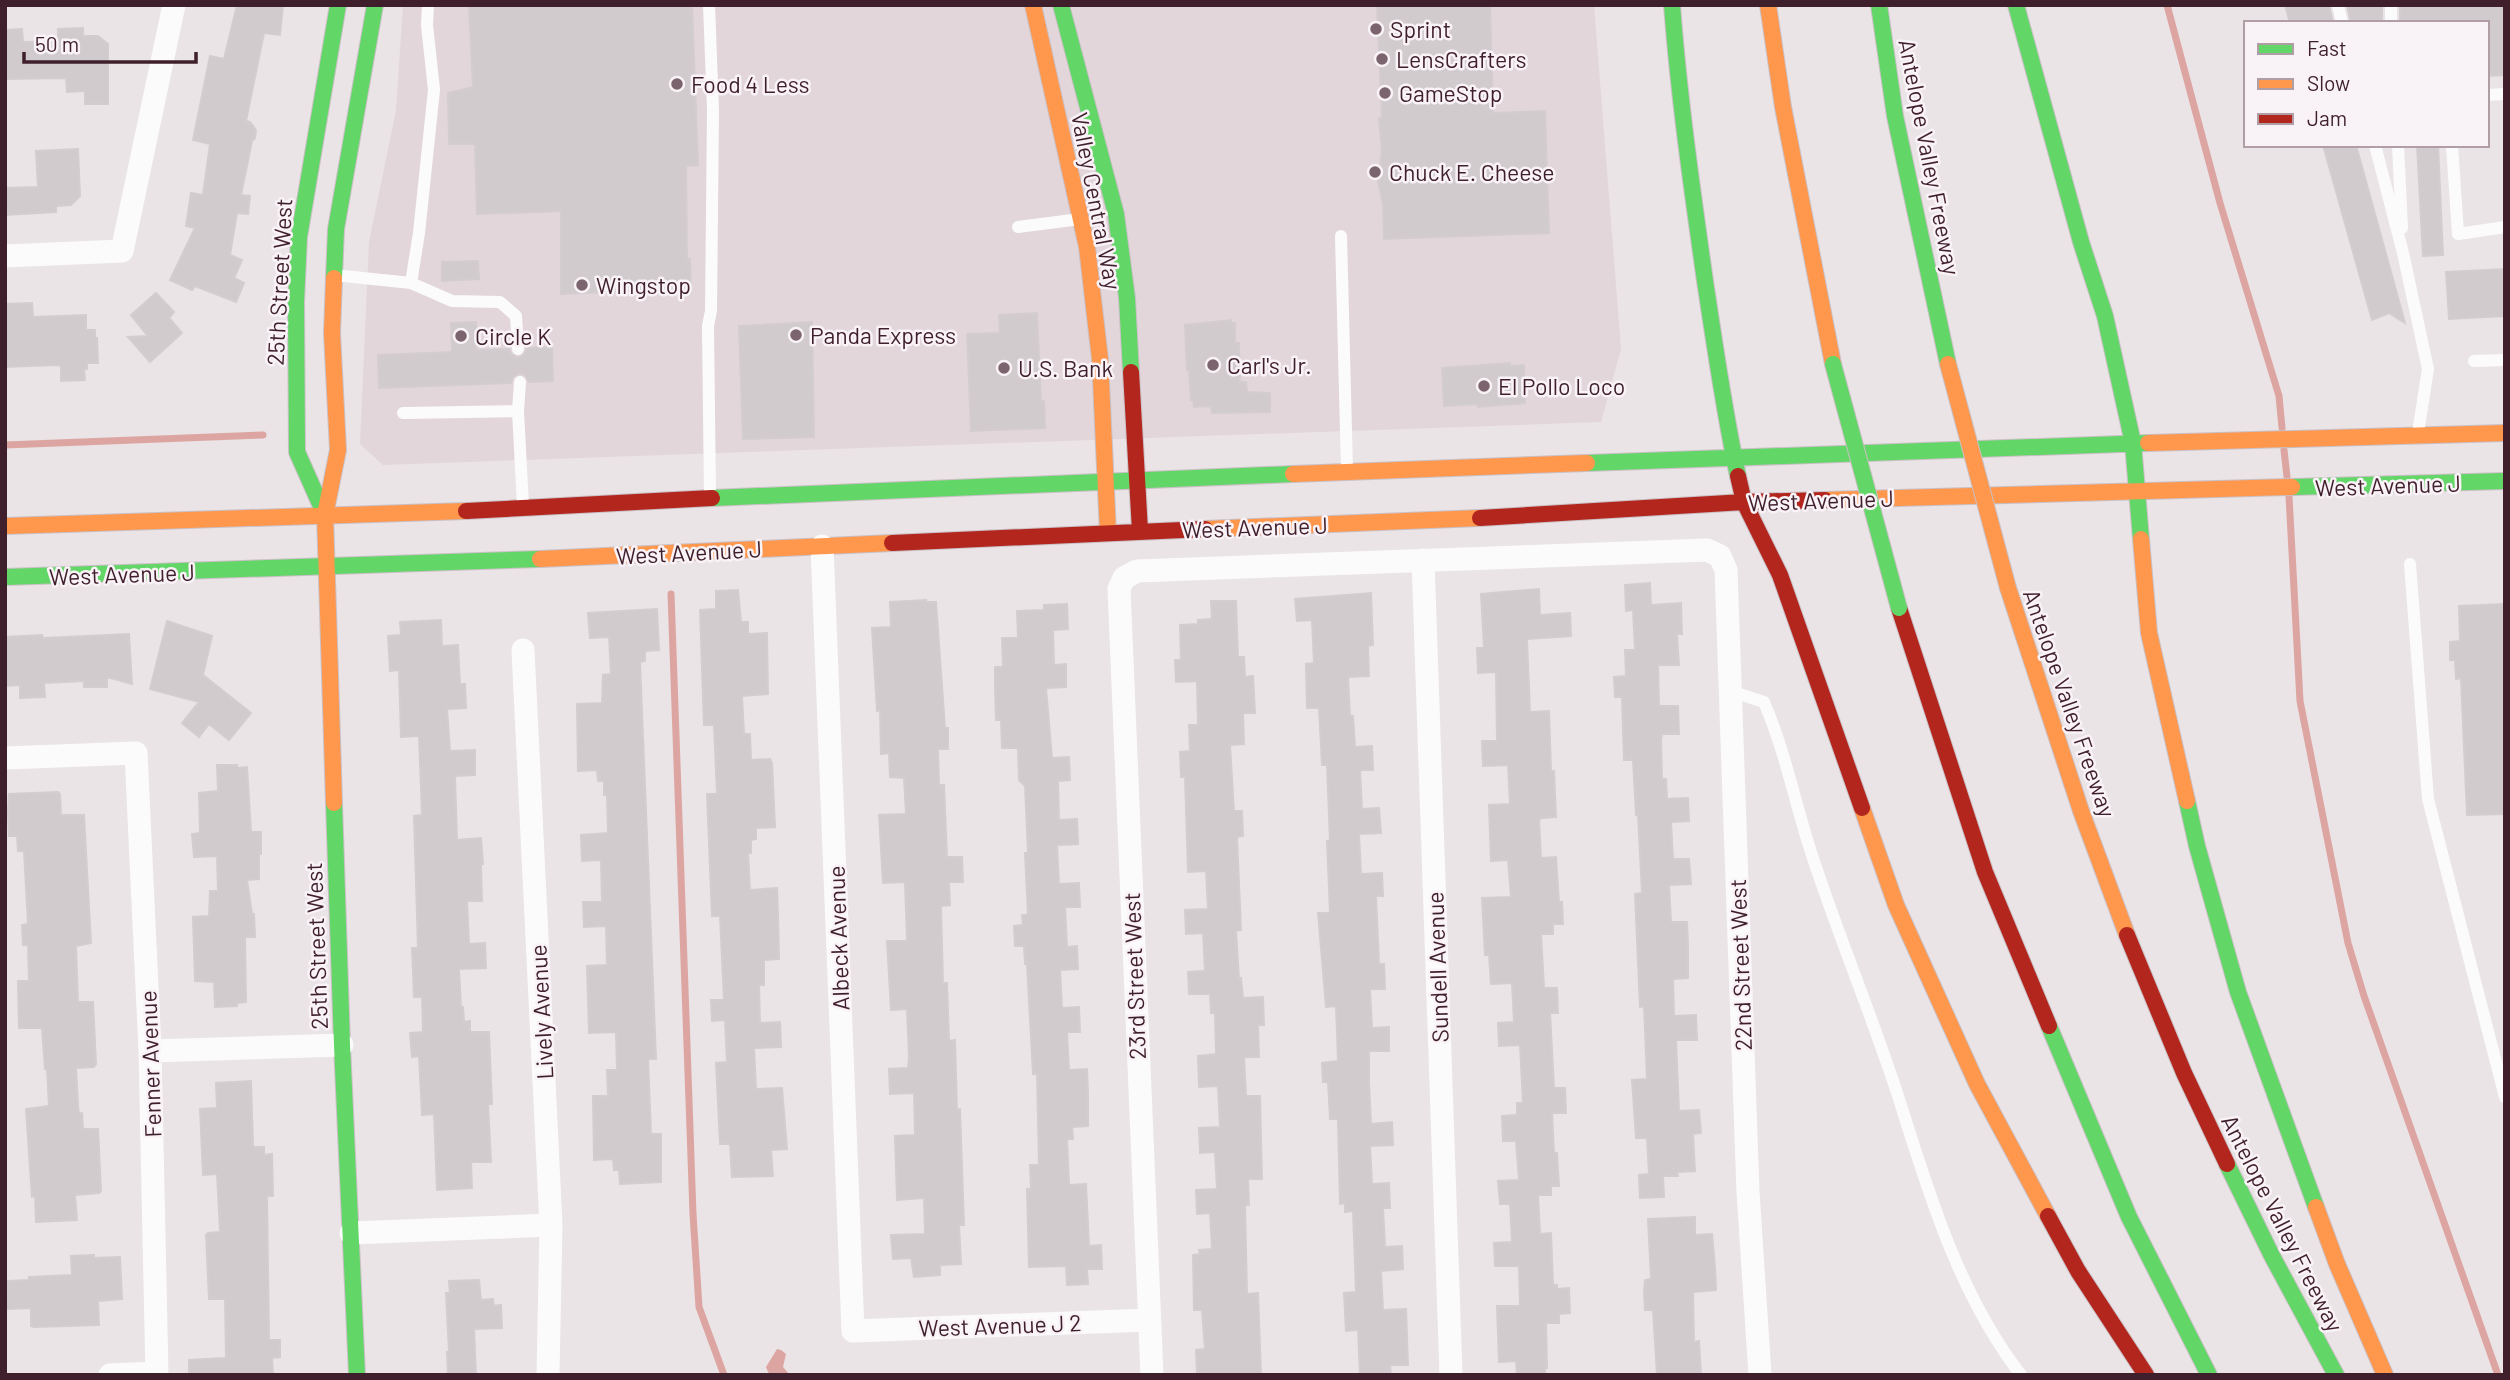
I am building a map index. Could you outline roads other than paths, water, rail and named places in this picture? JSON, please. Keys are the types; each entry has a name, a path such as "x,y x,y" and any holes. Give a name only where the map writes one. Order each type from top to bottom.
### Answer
{"main road":[{"name":"25th Street West","path":"324,515 297,452 296,302 299,237 338,5"},
{"name":"25th Street West","path":"357,1375 342,1045 324,515 338,450 332,333 335,229 375,5"},
{"name":"Valley Central Way","path":"1032,5 1087,247 1100,359 1108,533"},
{"name":"Valley Central Way","path":"1061,5 1116,214 1127,299 1140,531"},
{"path":"1672,5 1678,89 1727,425 1744,502 1780,575 1896,905 1976,1084 2078,1270 2146,1375"},
{"path":"1768,5 1783,107 1833,364 1899,608 1985,872 2129,1217 2209,1375"},
{"name":"Antelope Valley Freeway","path":"1879,5 1895,116 1948,364 2007,588 2107,885 2207,1126 2293,1298 2336,1375"},
{"path":"2015,5 2081,242 2105,316 2133,443 2149,633 2201,860 2243,1005 2337,1264 2385,1375"},
{"name":"West Avenue J","path":"5,526 523,509 710,498 1734,457 2505,433"},
{"path":"2435,484 2461,467"},
{"name":"West Avenue J","path":"5,577 325,567 1422,521 1744,502 2505,481"}],"street":[{"path":"5,256 122,251 174,5"},
{"name":"Albeck Avenue","path":"822,546 853,1331"},
{"name":"West Avenue J","path":"1124,579 1137,571 1707,550 1720,556"},
{"name":"22nd Street West","path":"1720,556 1726,570 1748,1192 1760,1375"},
{"name":"Sundell Avenue","path":"1423,560 1451,1375"},
{"name":"23rd Street West","path":"1124,579 1119,589 1152,1375"},
{"name":"Lively Avenue","path":"523,650 551,1225 548,1375"},
{"name":"Fenner Avenue","path":"5,758 136,753 150,1052 157,1374"},
{"path":"150,1052 342,1045"},
{"path":"351,1233 551,1225"},
{"name":"West Avenue J 2","path":"853,1331 1148,1320"},
{"path":"110,1375 157,1374"}],"lane":[{"path":"411,283 434,90 427,25 429,5"},
{"path":"709,5 713,110 711,299 708,326 710,498"},
{"path":"2376,147 2403,253 2428,369 2417,436"},
{"path":"2398,147 2403,253"},
{"path":"2452,147 2458,234 2505,227"},
{"path":"1018,227 1082,219"},
{"path":"1342,236 1347,472"},
{"path":"332,275 411,283 452,301 500,302 516,316 518,349"},
{"path":"2474,361 2505,360"},
{"path":"520,382 518,411 523,509"},
{"path":"403,413 518,411"},
{"path":"2410,564 2428,799 2505,1097"},
{"path":"1730,691 1764,702 1779,736 1810,848 1882,1045 1930,1198 1973,1300 2021,1375"}],"waterway":[{"path":"2167,5 2220,203 2279,396 2282,428"},
{"path":"5,445 263,435"},
{"path":"2284,450 2287,477"},
{"path":"2289,496 2300,701 2348,943 2364,996 2498,1375"},
{"path":"671,594 693,1214 699,1307 724,1375"}],"place":[{"name":"Sprint","path":"1376,29"},
{"name":"LensCrafters","path":"1382,59"},
{"name":"Food 4 Less","path":"677,84"},
{"name":"GameStop","path":"1385,93"},
{"name":"Chuck E. Cheese","path":"1375,172"},
{"name":"Wingstop","path":"582,285"},
{"name":"Panda Express","path":"796,335"},
{"name":"Circle K","path":"461,336"},
{"name":"Carl's Jr.","path":"1213,365"},
{"name":"U.S. Bank","path":"1004,368"},
{"name":"El Pollo Loco","path":"1484,386"}]}
